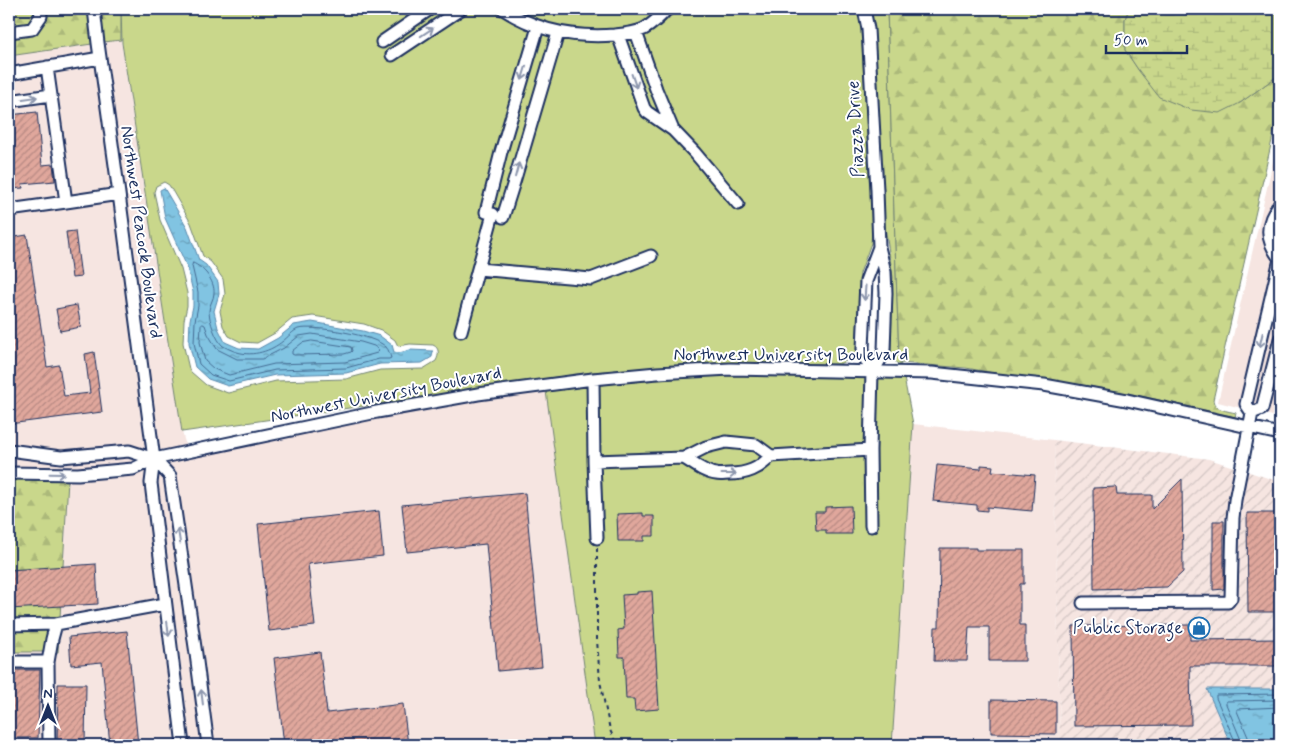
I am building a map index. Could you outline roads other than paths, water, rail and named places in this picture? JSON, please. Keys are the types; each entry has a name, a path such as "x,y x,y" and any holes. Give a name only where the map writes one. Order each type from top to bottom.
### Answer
{"street":[{"path":"9,32 32,29 41,16 40,9"},
{"name":"Northwest Peacock Boulevard","path":"94,9 154,459 150,480 183,745"},
{"path":"382,42 430,9"},
{"path":"392,55 461,9"},
{"path":"503,9 538,27 582,36 618,35 636,32 652,24 667,9"},
{"name":"Piazza Drive","path":"864,9 868,29 876,164 878,247 886,282 884,350 872,372"},
{"path":"461,331 494,214 501,152 538,27"},
{"path":"494,214 514,182 558,32"},
{"path":"636,32 673,130"},
{"path":"618,35 644,108 673,130 738,204"},
{"path":"9,74 100,58"},
{"path":"47,67 66,202"},
{"path":"9,101 51,95"},
{"path":"9,210 119,194"},
{"path":"1083,603 1228,602 1231,598 1235,500 1252,414 1246,404 1280,259 1273,249 1269,237 1269,225 1273,214 1280,204"},
{"name":"Piazza Drive","path":"872,372 864,354 865,300 866,281 878,247"},
{"path":"478,269 591,279 651,256"},
{"path":"1252,414 1262,409 1280,339"},
{"name":"Northwest University Boulevard","path":"9,473 78,474 133,469 154,459 386,410 478,394 593,379 730,369 932,373 1044,385 1127,400 1280,434"},
{"path":"871,526 872,372"},
{"path":"593,379 597,538"},
{"path":"594,461 684,458 706,447 726,442 756,446 771,456 870,450"},
{"path":"9,450 61,457 129,451 154,459 170,476 208,745"},
{"path":"684,458 716,474 738,474 750,472 763,464 771,456"},
{"path":"9,625 56,624 165,604"},
{"path":"49,745 48,662 56,624"},
{"path":"9,662 48,662"}],"water":[{"path":"164,188 187,227 199,260 206,265 218,282 219,294 214,311 218,328 225,342 239,348 258,349 278,338 294,325 312,322 380,336 392,345 394,352 399,353 410,350 433,351 432,357 422,363 380,364 346,373 275,375 228,386 208,379 195,367 189,343 193,292 187,267 165,218 160,190"},
{"path":"1207,689 1280,689 1280,745 1231,745"}],"place":[{"name":"Public Storage","path":"1199,628"}]}
